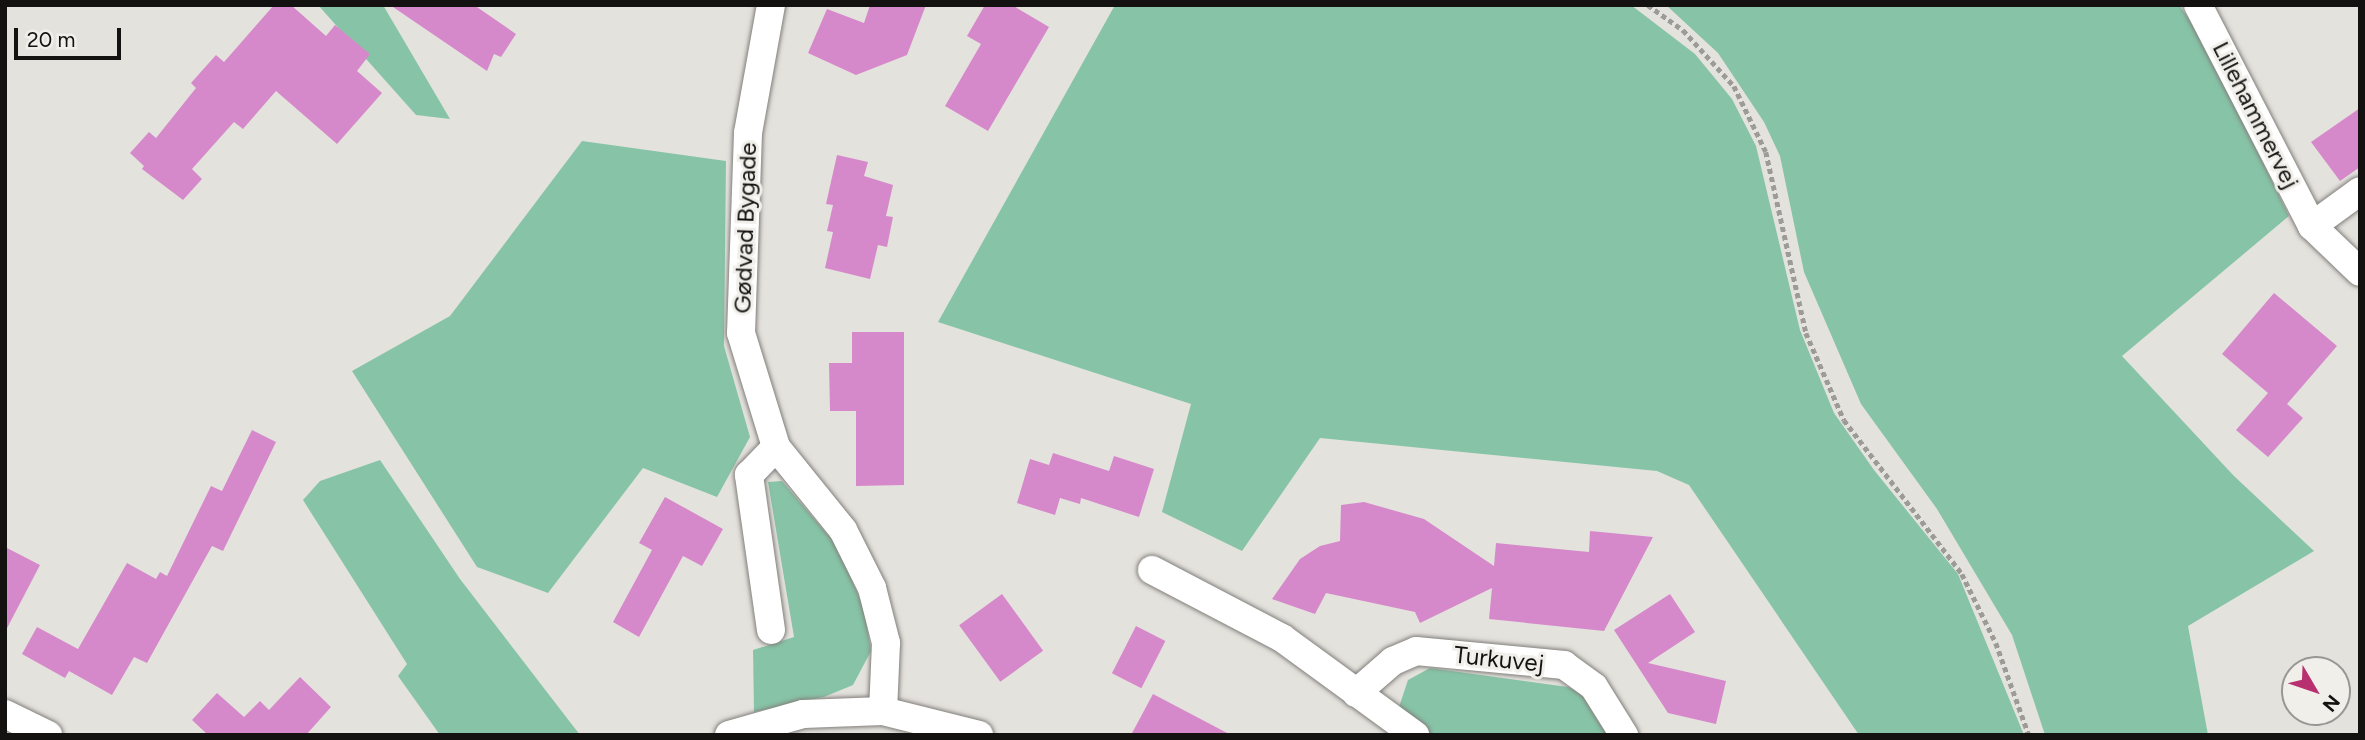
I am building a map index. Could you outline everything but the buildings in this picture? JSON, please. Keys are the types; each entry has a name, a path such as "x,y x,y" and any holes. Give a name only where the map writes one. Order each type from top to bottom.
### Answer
{"street":[{"name":"Gødvad Bygade","path":"771,5 748,133 740,282 741,333 776,447 843,530 872,588 886,643 883,711"},
{"name":"Lillehammervej","path":"2198,5 2312,226 2360,272"},
{"path":"2312,226 2360,191"},
{"path":"771,630 749,474 776,447"},
{"path":"1153,570 1282,638 1415,735"},
{"name":"Turkuvej","path":"1356,693 1393,660 1416,651 1564,665 1594,687 1624,735"},
{"path":"729,735 803,714 883,711 979,735"},
{"path":"5,714 48,735"}],"path":[{"path":"1648,5 1683,30 1734,86 1766,152 1806,333 1844,420 1962,574 1996,643 2029,735"}],"green space":[{"path":"318,5 383,5 450,119 416,115"},
{"path":"1115,5 1631,5 1695,54 1732,99 1756,146 1800,330 1834,413 1874,470 1958,574 2024,735 1859,735 1689,485 1657,471 1320,438 1242,551 1162,512 1191,404 938,322"},
{"path":"1666,5 2179,5 2202,38 2289,216 2122,356 2234,476 2314,551 2188,626 2208,735 2045,735 2012,635 1937,509 1861,404 1804,272 1780,156 1764,122 1718,53"},
{"path":"582,141 726,161 724,346 750,437 717,497 643,468 548,593 477,567 352,371 450,316"},
{"path":"380,460 460,579 580,735 440,735 398,676 407,664 303,500 320,481"},
{"path":"782,481 838,547 864,609 871,651 853,685 824,697 754,712 753,650 794,637 768,482"},
{"path":"1430,668 1568,687 1581,693 1607,735 1431,735 1399,707 1408,680"}]}
